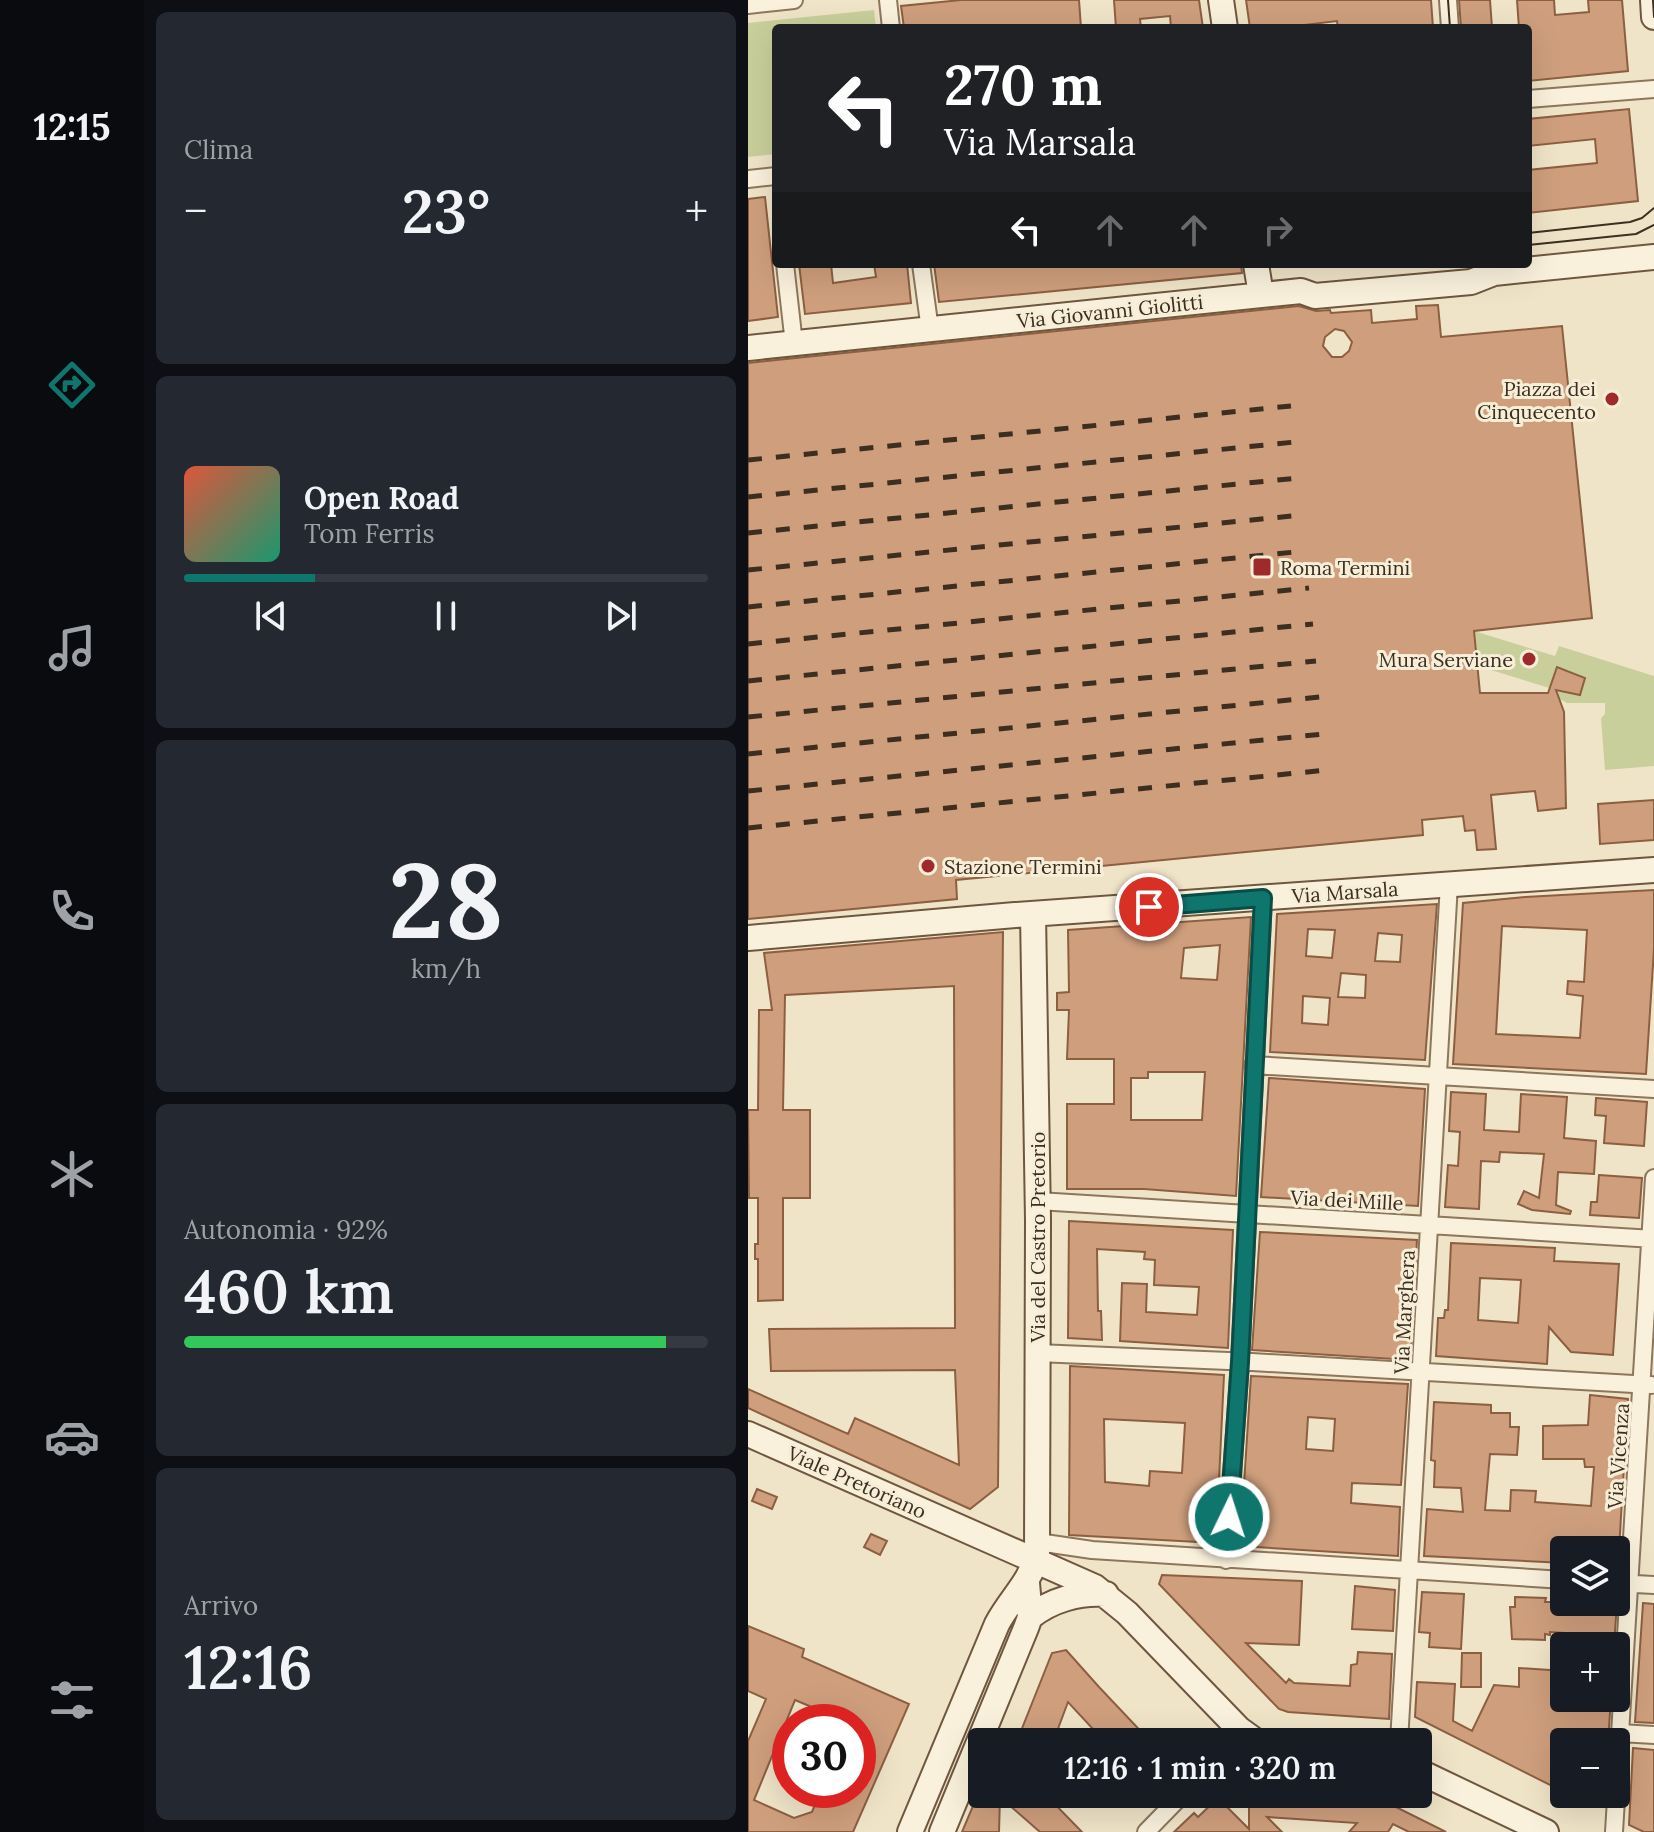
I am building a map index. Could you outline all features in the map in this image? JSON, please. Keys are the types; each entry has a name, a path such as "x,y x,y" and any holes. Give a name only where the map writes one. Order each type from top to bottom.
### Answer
{"main road":[{"path":"1221,0 1224,24"},
{"path":"1653,0 1654,17"},
{"name":"Via Giovanni Giolitti","path":"748,348 1301,291 1315,296 1470,274 1654,257"},
{"path":"1257,268 1261,295"},
{"name":"Via Marsala","path":"748,938 1033,914 1654,870"},
{"name":"Via del Castro Pretorio","path":"1033,914 1038,1201 1037,1551"},
{"name":"Viale Pretoriano","path":"748,1434 967,1531 1037,1551 1106,1594 1234,1728"},
{"path":"942,1832 1030,1617 1027,1583 1037,1551"},
{"path":"910,1832 989,1640 1005,1608 1027,1583"},
{"path":"1030,1617 1044,1607 1080,1594 1106,1594"},
{"path":"1432,1778 1546,1832"}],"street":[{"path":"748,5 794,0"},
{"path":"888,0 891,24"},
{"path":"1448,0 1450,24"},
{"path":"1532,99 1654,89"},
{"path":"748,179 772,181"},
{"path":"785,268 794,344"},
{"path":"922,268 930,330"},
{"name":"Via Marghera","path":"1400,1728 1449,884"},
{"path":"1226,1560 1240,1362 1263,898"},
{"path":"1253,1065 1654,1089"},
{"name":"Via Vicenza","path":"1629,1536 1648,1385 1654,1178"},
{"name":"Via dei Mille","path":"1038,1201 1652,1238"},
{"path":"1037,1353 1648,1385"},
{"path":"1037,1551 1080,1549 1550,1579"},
{"path":"1630,1583 1654,1585"},
{"name":"Via Vicenza","path":"1620,1728 1622,1616"},
{"path":"989,1640 1004,1643 1016,1653"},
{"path":"1630,1734 1654,1735"},
{"path":"1146,1832 1169,1808"},
{"name":"Via Vicenza","path":"1614,1832 1615,1808"}],"green space":[{"path":"874,10 876,24 772,24 772,154 748,157 748,23"},
{"path":"1474,631 1555,656 1559,646 1654,676 1654,766 1605,770 1601,718 1605,714 1605,703 1567,703 1556,697 1559,691 1478,666"}],"building":[{"path":"961,0 1079,0 1081,24 903,24 901,6"},
{"path":"1114,0 1199,0 1202,24 1171,24 1170,16 1140,19 1141,24 1116,24"},
{"path":"1246,0 1431,0 1433,24 1337,24 1337,21 1249,24"},
{"path":"1459,0 1490,0 1492,24 1461,24"},
{"path":"1517,0 1554,0 1555,15 1589,12 1588,0 1622,0 1628,71 1532,81 1532,24 1519,24"},
{"path":"1629,109 1638,201 1532,213 1532,170 1597,163 1595,139 1532,146 1532,119"},
{"path":"765,197 778,317 748,321 748,199"},
{"path":"799,268 831,268 833,283 876,277 875,268 907,268 911,303 805,314"},
{"path":"935,268 1241,268 1242,273 939,302"},
{"path":"1438,305 1441,337 1562,326 1592,618 1474,631 1480,693 1548,693 1557,667 1585,678 1580,695 1556,690 1564,712 1566,808 1538,811 1535,791 1491,795 1496,849 1477,850 1475,830 1465,831 1463,816 1422,820 1423,835 956,880 957,899 748,919 748,363 1299,306 1316,311 1330,310 1331,313 1371,310 1372,323 1417,319 1416,306","holes":["1335,329 1344,331 1352,342 1349,351 1342,357 1332,357 1323,346 1325,337"]},
{"path":"1654,800 1654,840 1600,844 1598,804"},
{"path":"1654,890 1654,949 1646,1074 1453,1064 1463,903","holes":["1502,926 1587,930 1584,982 1568,981 1567,994 1583,996 1580,1038 1496,1034"]},
{"path":"1437,904 1425,1060 1270,1052 1277,914","holes":["1308,929 1335,930 1332,958 1306,956","1378,933 1402,935 1400,962 1375,961","1341,973 1366,975 1365,998 1338,997","1303,996 1330,998 1328,1025 1302,1023"]},
{"path":"1251,917 1236,1196 1144,1189 1067,1189 1067,1104 1114,1104 1114,1059 1067,1059 1069,1010 1057,1010 1057,993 1069,992 1068,930","holes":["1220,945 1217,980 1181,978 1184,948","1148,1072 1205,1072 1202,1120 1131,1120 1131,1078 1148,1078"]},
{"path":"1003,932 998,1487 970,1509 748,1408 748,1389 848,1434 855,1418 959,1465 955,1370 771,1371 769,1329 955,1328 954,986 785,995 783,1110 810,1110 810,1198 783,1198 783,1300 758,1301 755,1244 758,1244 758,1198 749,1198 748,1110 758,1110 759,1010 772,1010 764,953"},
{"path":"1269,1078 1425,1089 1418,1206 1261,1197"},
{"path":"1451,1092 1486,1094 1484,1130 1519,1132 1521,1094 1567,1097 1564,1138 1596,1141 1594,1174 1558,1172 1556,1205 1571,1211 1570,1214 1532,1210 1518,1204 1524,1191 1539,1198 1544,1154 1500,1152 1499,1162 1481,1161 1479,1209 1445,1207 1448,1165 1458,1166 1460,1132 1449,1131"},
{"path":"1596,1098 1647,1102 1644,1146 1604,1143 1606,1116 1595,1115"},
{"path":"1599,1175 1642,1178 1639,1218 1590,1215 1591,1202 1597,1202"},
{"path":"1069,1221 1233,1230 1228,1348 1120,1341 1122,1283 1147,1284 1146,1312 1197,1315 1199,1287 1154,1285 1155,1260 1144,1259 1145,1252 1097,1249 1098,1311 1101,1311 1102,1340 1068,1338"},
{"path":"1260,1232 1417,1240 1410,1360 1252,1350"},
{"path":"1451,1243 1555,1248 1554,1261 1619,1264 1613,1355 1571,1352 1549,1327 1547,1364 1436,1356 1438,1318 1444,1318 1445,1310 1448,1310","holes":["1480,1278 1521,1280 1518,1323 1478,1320"]},
{"path":"1070,1366 1224,1375 1216,1543 1069,1535","holes":["1104,1419 1185,1423 1182,1473 1150,1471 1149,1486 1105,1482"]},
{"path":"1251,1376 1408,1384 1401,1485 1352,1483 1351,1503 1400,1507 1398,1556 1240,1546","holes":["1308,1417 1335,1419 1333,1451 1306,1449"]},
{"path":"1590,1395 1628,1399 1620,1536 1550,1536 1550,1562 1424,1556 1427,1509 1463,1512 1461,1488 1434,1487 1435,1461 1431,1460 1434,1402 1491,1405 1491,1413 1510,1413 1510,1427 1519,1427 1517,1455 1490,1454 1485,1510 1510,1511 1511,1490 1536,1491 1535,1502 1591,1506 1594,1467 1585,1467 1584,1459 1543,1459 1543,1426 1588,1425"},
{"path":"757,1489 777,1497 772,1509 752,1501"},
{"path":"871,1534 887,1541 880,1555 864,1547"},
{"path":"1162,1575 1302,1581 1299,1645 1246,1643 1286,1683 1289,1679 1294,1683 1350,1686 1351,1665 1357,1664 1358,1652 1392,1654 1389,1719 1279,1709 1159,1584"},
{"path":"1355,1586 1395,1590 1393,1631 1352,1629"},
{"path":"1422,1592 1464,1594 1461,1649 1429,1647 1430,1633 1419,1632"},
{"path":"1515,1597 1546,1598 1545,1602 1550,1602 1550,1616 1616,1616 1615,1632 1550,1632 1550,1635 1545,1634 1545,1640 1512,1639 1510,1607 1515,1607"},
{"path":"1643,1603 1654,1604 1654,1723 1635,1722"},
{"path":"748,1626 804,1649 802,1657 909,1704 876,1779 876,1704 805,1704 795,1700 793,1704 772,1704 772,1756 754,1800 794,1818 812,1812 814,1808 864,1808 853,1832 748,1832 748,1741 766,1699 748,1691"},
{"path":"1066,1650 1138,1728 1092,1728 1068,1702 1058,1728 1022,1728 1052,1653"},
{"path":"1462,1653 1481,1653 1481,1687 1461,1687"},
{"path":"1519,1668 1550,1670 1550,1712 1610,1712 1609,1728 1550,1728 1550,1785 1415,1717 1417,1682 1455,1684 1453,1721 1472,1731 1494,1685 1519,1687"},
{"path":"1633,1748 1654,1750 1654,1832 1644,1832 1629,1825"},
{"path":"972,1808 1000,1808 999,1832 962,1832"},
{"path":"1013,1808 1059,1808 1082,1832 1040,1832"},
{"path":"1207,1808 1228,1808 1249,1829 1249,1808 1398,1808 1446,1832 1409,1832 1393,1824 1388,1832 1349,1832 1357,1823 1267,1817 1282,1832 1174,1832 1194,1813 1198,1817"}],"tram line":[{"path":"1448,0 1450,24"},
{"path":"1653,0 1654,17"},
{"path":"1532,233 1630,222 1642,218 1654,208"},
{"path":"1532,245 1636,234 1654,225"}],"railway":[{"path":"748,460 1291,406"},
{"path":"748,497 1295,442"},
{"path":"748,533 1298,478"},
{"path":"748,570 1302,515"},
{"path":"748,607 1305,551"},
{"path":"748,644 1309,588"},
{"path":"748,681 1313,624"},
{"path":"748,717 1316,661"},
{"path":"748,754 1320,697"},
{"path":"748,791 1324,734"},
{"path":"748,828 1327,770"}],"place":[{"name":"Piazza dei Cinquecento","path":"1612,399"},
{"name":"Roma Termini","path":"1262,567"},
{"name":"Mura Serviane","path":"1529,659"},
{"name":"Stazione Termini","path":"928,866"}],"route":[{"path":"1149,907 1263,898 1240,1362 1229,1517"}]}
